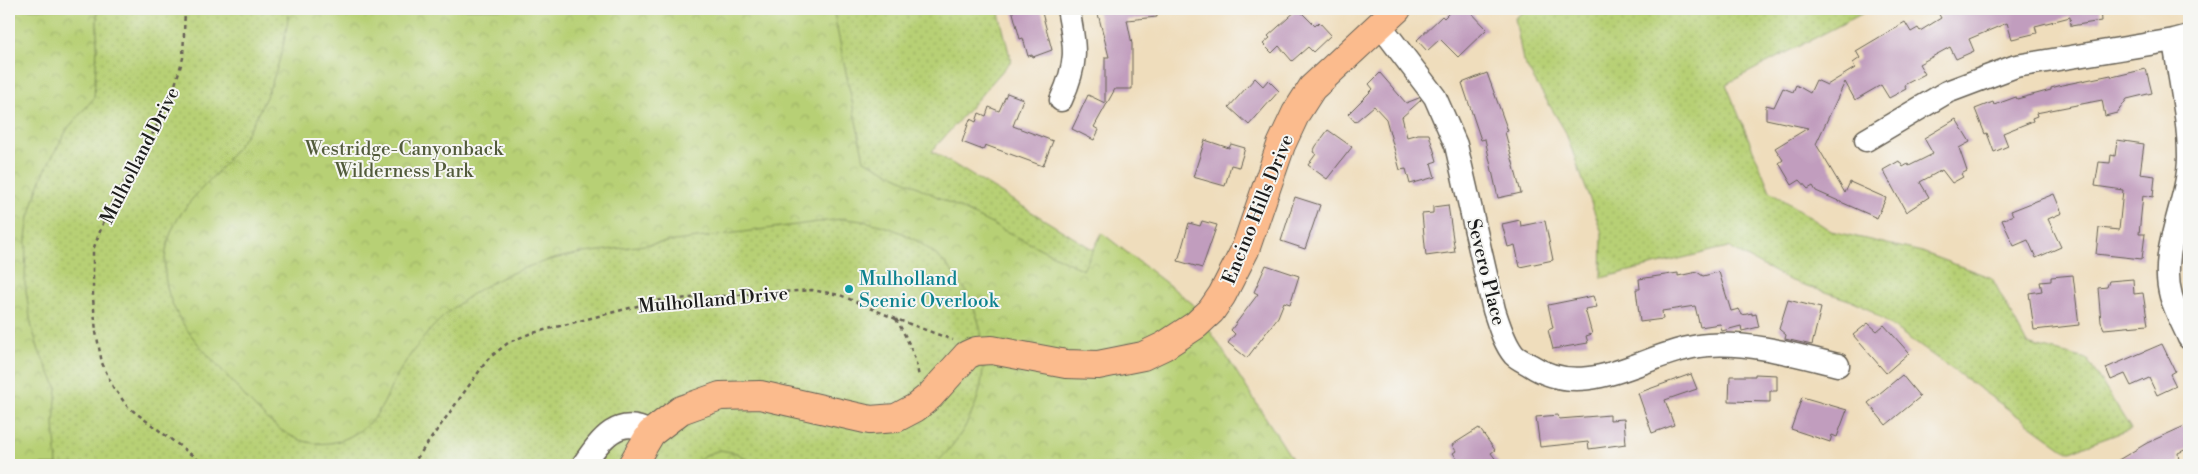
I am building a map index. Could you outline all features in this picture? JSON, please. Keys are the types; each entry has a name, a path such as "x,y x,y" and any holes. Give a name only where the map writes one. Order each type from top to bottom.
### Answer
{"main road":[{"name":"Encino Hills Drive","path":"971,352 992,350 1066,364 1098,364 1143,356 1164,346 1196,325 1211,312 1217,303 1245,250 1281,145 1296,113 1312,88 1388,17"},
{"path":"632,465 651,433 681,410 720,396 760,396 870,420 896,418 915,408 930,396 971,352"}],"street":[{"path":"1060,100 1074,65 1076,45 1068,9"},
{"name":"Severo Place","path":"1388,17 1435,96 1456,145 1494,310 1503,336 1515,355 1542,373 1566,378 1589,379 1706,345 1735,344 1838,365"},
{"path":"1866,140 1947,92 2016,66 2182,38 2189,157 2187,179 2171,248 2169,266 2171,294 2189,338"},
{"path":"583,465 615,429 628,425 639,426 651,433"}],"path":[{"name":"Mulholland Drive","path":"185,9 183,58 172,95 146,147 110,205 94,250 93,298 96,332 102,363 113,388 128,407 205,465"},
{"name":"Mulholland Drive","path":"412,465 488,358 509,342 529,334 661,300 812,290 840,295 896,319 968,346 971,352"},
{"path":"896,319 910,344 918,366 920,396 915,408"}],"green space":[{"path":"9,9 998,9 1011,61 932,151 1179,302 1288,465 9,465"},
{"path":"9,9 97,9 94,98 68,128 48,164 38,187 29,217 26,238 25,284 31,324 39,351 57,388 54,423 57,465 9,465"},
{"name":"Westridge-Canyonback Wilderness Park","path":"289,9 833,9 864,160 1083,270 1102,233 1193,304 1296,465 934,465 964,429 980,389 983,348 974,310 955,275 926,247 887,227 841,219 577,254 556,258 516,271 480,289 462,301 431,329 403,366 379,411 372,421 363,428 342,440 323,444 305,441 288,434 273,424 245,397 187,330 171,302 165,269 166,251 175,223 191,200 229,158 262,106 277,69"},
{"path":"1527,9 1871,9 1726,84 1770,191 1831,231 1922,252 1992,278 2027,344 2087,359 2131,429 2068,452 1861,304 1789,280 1728,247 1601,278 1602,233 1565,131 1523,61 1515,18"},
{"path":"720,450 737,453 754,465 695,465 703,456"}],"building":[{"path":"1012,9 1041,9 1052,50 1033,57 1032,55 1028,56 1023,38 1020,39"},
{"path":"1157,9 1157,17 1127,20 1132,44 1132,89 1115,89 1094,127 1099,130 1094,140 1072,129 1088,95 1105,103 1105,57 1109,57 1097,10"},
{"path":"1298,9 1315,26 1319,22 1331,35 1313,52 1308,47 1292,61 1279,46 1272,53 1263,44 1270,38 1268,36"},
{"path":"1453,9 1468,9 1487,29 1458,57 1440,39 1427,51 1417,40 1442,16 1444,18"},
{"path":"1936,9 2100,9 2101,21 2071,26 2070,17 2035,26 2037,33 2012,39 2007,23 1969,39 1974,51 1956,59 1950,47 1919,64 1925,74 1904,85 1906,89 1889,98 1881,85 1855,100 1845,82 1816,144 1845,193 1850,182 1886,198 1877,218 1816,191 1813,186 1808,189 1800,180 1792,185 1779,163 1783,160 1775,148 1808,128 1766,119 1766,105 1774,107 1783,88 1793,92 1796,85 1810,93 1816,80 1827,85 1855,68 1853,63 1860,58 1856,51 1905,22 1911,32 1918,28 1920,31 1941,18"},
{"path":"2146,69 2152,93 2127,99 2117,113 2105,116 2102,100 2036,113 2037,116 2032,118 2033,121 2003,133 2008,146 1994,152 1975,109 1993,102 1994,105 2016,97 2017,99 2051,90 2051,88 2062,85"},
{"path":"1380,73 1406,103 1419,98 1421,100 1402,117 1407,137 1429,134 1437,161 1431,163 1435,177 1410,184 1406,169 1400,170 1386,119 1374,106 1355,122 1348,114 1373,89 1369,84"},
{"path":"1487,73 1508,131 1505,132 1521,193 1498,198 1485,139 1481,140 1462,83"},
{"path":"1255,78 1263,86 1268,80 1279,91 1249,125 1229,107"},
{"path":"1007,93 1023,99 1013,126 1053,141 1043,166 985,145 983,150 962,142 970,119 976,122 979,113 986,116 989,107 999,111"},
{"path":"1956,119 1970,142 1959,148 1967,171 1961,174 1963,177 1952,183 1942,170 1920,182 1929,197 1906,212 1883,170 1899,161 1903,167 1908,164 1909,166 1933,154 1924,138"},
{"path":"1328,130 1352,147 1327,179 1308,165 1316,154 1313,152 1316,146"},
{"path":"1205,140 1229,148 1231,144 1245,148 1239,167 1231,165 1225,186 1193,177"},
{"path":"2117,140 2144,144 2140,174 2155,176 2153,197 2143,195 2139,234 2145,234 2142,259 2096,254 2099,228 2119,230 2123,190 2095,186 2099,162 2110,163 2111,155 2115,156"},
{"path":"2054,194 2062,213 2048,219 2061,247 2036,258 2028,240 2014,246 2002,220 2013,215 2011,211"},
{"path":"1295,197 1320,205 1305,249 1281,241"},
{"path":"1448,205 1455,252 1426,256 1422,214 1433,213 1433,207"},
{"path":"1520,220 1521,226 1545,221 1553,260 1520,267 1515,245 1508,247 1502,224"},
{"path":"1202,221 1217,225 1202,268 1178,261 1189,223 1200,226"},
{"path":"1266,265 1299,276 1290,304 1284,302 1278,317 1247,358 1228,343 1235,334 1231,330 1258,294 1254,292"},
{"path":"1697,272 1703,276 1719,272 1731,311 1739,309 1742,315 1756,314 1759,327 1742,331 1741,326 1722,331 1720,324 1700,327 1695,306 1662,311 1663,319 1640,322 1636,289 1640,289 1639,279 1678,273 1678,276"},
{"path":"2073,275 2079,325 2034,330 2029,293 2042,291 2040,282 2051,281 2051,277"},
{"path":"2133,279 2134,294 2143,293 2148,325 2104,329 2101,322 2098,288 2107,287 2109,281"},
{"path":"1593,296 1597,307 1585,309 1592,334 1586,336 1588,343 1553,349 1548,330 1553,328 1548,305"},
{"path":"1788,300 1821,308 1812,345 1785,339 1786,335 1779,329"},
{"path":"1868,323 1877,331 1884,325 1909,353 1886,373 1853,335"},
{"path":"2162,344 2175,371 2170,374 2176,386 2157,395 2149,378 2131,386 2125,374 2111,380 2106,368"},
{"path":"1691,374 1697,389 1665,400 1674,425 1652,433 1638,393"},
{"path":"1755,374 1777,375 1777,391 1770,391 1770,402 1729,401 1730,376 1755,376"},
{"path":"1902,375 1920,397 1886,425 1868,403"},
{"path":"1802,397 1847,410 1837,437 1832,435 1830,442 1791,429"},
{"path":"1558,415 1559,419 1610,415 1610,420 1624,419 1626,444 1589,449 1588,442 1540,447 1536,417"},
{"path":"2189,424 2189,448 2178,453 2179,461 2170,465 2110,465 2147,443"},
{"path":"1479,428 1495,450 1491,453 1500,465 1461,465 1453,453 1456,451 1452,445"}],"place":[{"name":"Mulholland Scenic Overlook","path":"849,289"}]}
